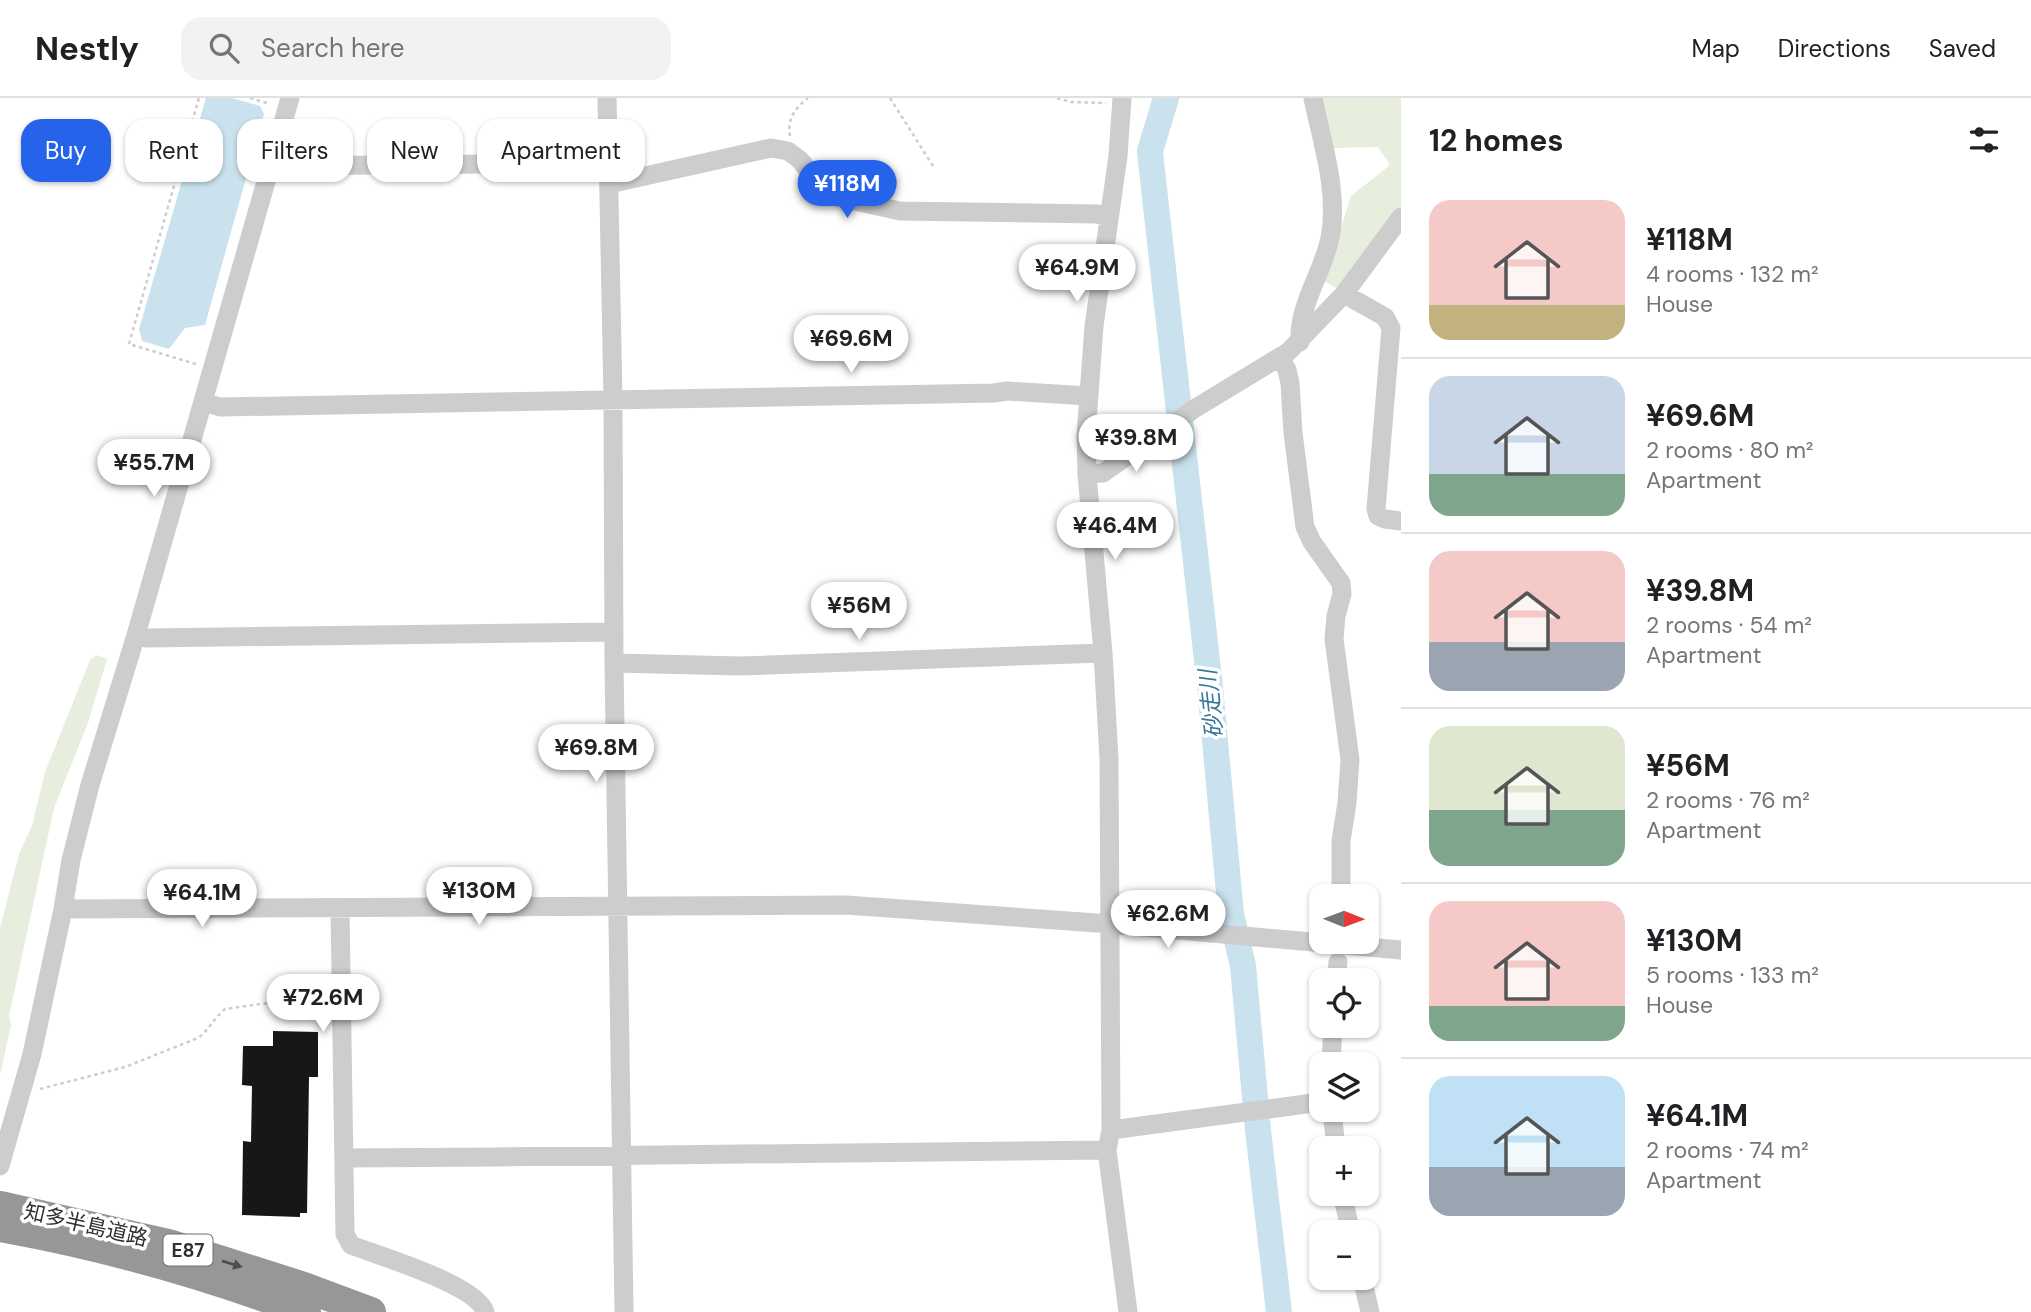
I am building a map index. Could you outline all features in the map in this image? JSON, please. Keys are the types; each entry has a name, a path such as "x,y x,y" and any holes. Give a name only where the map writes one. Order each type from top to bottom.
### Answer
{"highway":[{"name":"知多半島道路","path":"0,1206 172,1245 304,1287 371,1312"},
{"name":"知多半島道路","path":"0,1227 171,1269 306,1312"},
{"path":"0,1247 136,1271 214,1291 246,1293"}],"street":[{"path":"607,98 607,119"},
{"path":"1300,342 1301,319 1326,253 1333,220 1331,192 1313,98"},
{"path":"1122,101 1118,156 1088,396 1087,474 1103,653 1109,760 1111,1130 1107,1150 1128,1312"},
{"path":"624,1312 608,184 771,148 788,151 800,160 828,195 900,211 1097,214 1109,217"},
{"path":"353,165 477,164"},
{"path":"0,1166 23,1087 63,909 71,860 90,785 136,635 265,182"},
{"path":"1087,474 1103,473 1194,410 1280,358 1300,342 1344,293 1401,217"},
{"path":"1344,293 1390,322 1376,509 1378,516 1401,521"},
{"path":"1280,358 1290,383 1293,433 1305,527 1312,542 1341,583 1342,594 1334,639 1350,760 1348,803 1341,841 1341,884"},
{"path":"203,402 220,407 1007,391 1088,396"},
{"path":"136,635 147,638 614,632"},
{"path":"614,663 740,666 1103,653"},
{"path":"63,909 846,905 1111,924 1401,950"},
{"path":"340,909 345,1234 351,1245 471,1294 480,1301 485,1312"},
{"path":"1111,1130 1309,1104"},
{"path":"345,1158 1107,1150"},
{"path":"1365,1290 1370,1312"}],"path":[{"path":"199,98 129,344 212,369"},
{"path":"250,98 289,103"},
{"path":"788,151 791,139 790,121 798,107 808,98"},
{"path":"890,98 933,166"},
{"path":"1057,98 1071,102 1122,101"},
{"path":"23,1087 50,1088 125,1067 198,1038 225,1009 343,992"}],"green space":[{"path":"1322,98 1401,98 1401,207 1338,289 1324,281 1351,196 1390,165 1378,147 1334,148"},
{"path":"96,655 107,659 88,723 54,808 9,1016 11,1025 0,1075 0,928 19,854 32,826 45,772 90,660"}],"water":[{"path":"206,98 232,98 260,106 264,114 263,119 237,119 237,182 245,182 205,325 185,328 169,349 142,341 139,329 182,182 223,182 223,119 200,119"}],"building":[{"path":"273,1031 318,1032 318,1077 309,1077 307,1213 300,1213 300,1217 242,1215 243,1141 251,1142 252,1086 242,1085 243,1046 273,1046"}],"waterway":[{"name":"砂走川","path":"1166,98 1150,151 1151,162 1210,687 1231,914 1243,966 1279,1312"}]}
